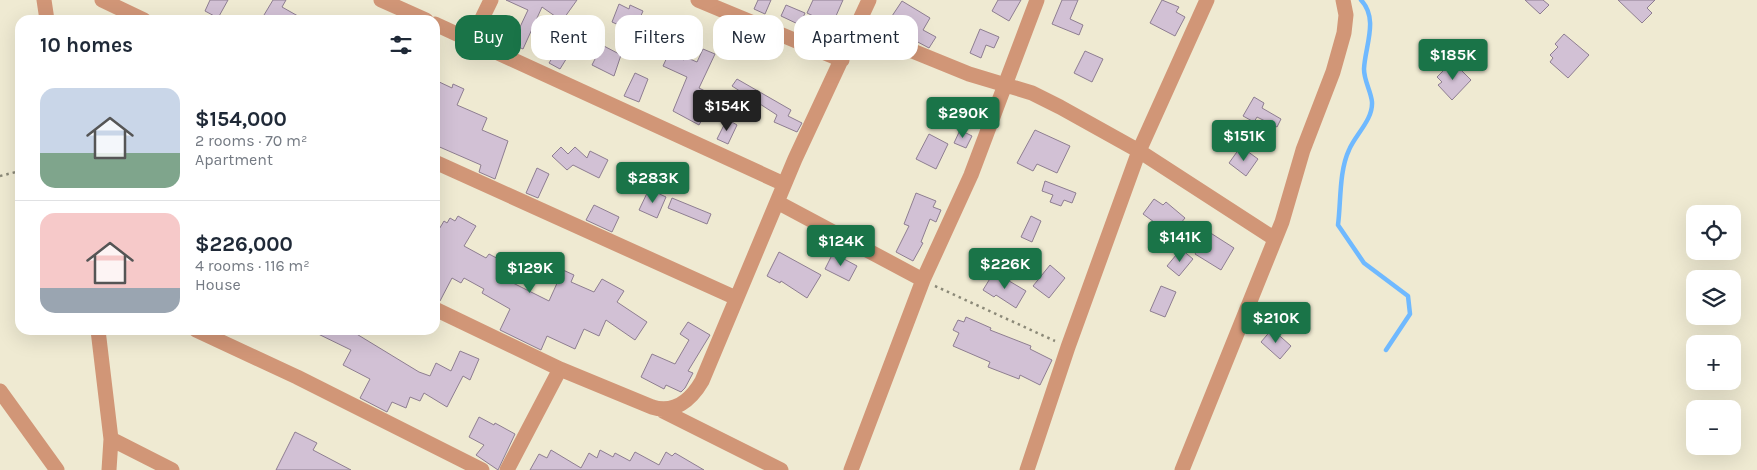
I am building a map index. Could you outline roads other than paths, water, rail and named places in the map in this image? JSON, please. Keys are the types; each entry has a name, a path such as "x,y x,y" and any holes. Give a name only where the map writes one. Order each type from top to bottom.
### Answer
{"street":[{"path":"44,0 46,15"},
{"path":"102,0 134,15"},
{"path":"382,0 407,15"},
{"path":"484,15 491,0"},
{"path":"698,0 794,40"},
{"path":"862,15 869,0"},
{"path":"851,470 923,280 972,175 1037,0"},
{"path":"1027,470 1068,347 1140,151 1207,0"},
{"path":"1182,470 1275,238 1303,150 1340,49 1346,24 1343,0"},
{"path":"440,26 455,33"},
{"path":"918,53 969,74 1005,84 1060,107 1140,151 1275,238"},
{"path":"513,60 784,184"},
{"path":"663,411 679,406 698,389 776,202 842,60"},
{"path":"440,164 736,298"},
{"path":"776,202 923,280"},
{"path":"440,311 560,369 663,411 781,470"},
{"path":"99,335 111,439 109,470"},
{"path":"207,335 296,377 482,470"},
{"path":"507,470 560,369"},
{"path":"0,391 57,470"},
{"path":"111,439 172,470"}],"waterway":[{"path":"1361,0 1366,7 1370,24 1364,69 1372,109 1367,121 1352,144 1343,167 1338,225 1364,263 1408,296 1410,314 1386,350"}]}
